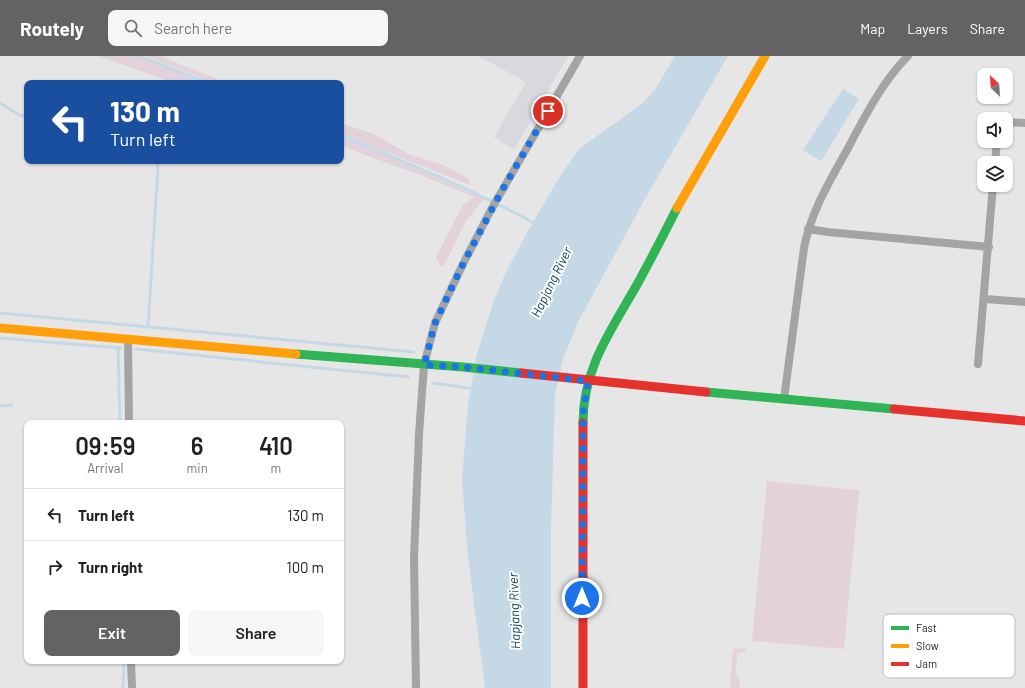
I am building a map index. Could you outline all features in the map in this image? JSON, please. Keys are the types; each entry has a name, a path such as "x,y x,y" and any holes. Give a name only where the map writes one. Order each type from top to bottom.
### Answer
{"street":[{"path":"416,688 414,558 419,434 424,365 436,318 492,208 580,56"},
{"path":"583,688 583,413 588,381 593,365 606,336 658,246 687,190 765,56"},
{"path":"784,399 804,248 815,208 862,122 898,66 908,56"},
{"path":"1013,122 1025,123"},
{"path":"978,364 985,299 993,192"},
{"path":"808,229 989,247"},
{"path":"985,299 1025,302"},
{"path":"0,328 424,365 463,367 576,380 1025,421"},
{"path":"128,340 129,420"},
{"path":"131,664 132,688"}],"shaded area":[{"path":"99,56 136,56 196,80 166,80"},
{"path":"145,56 160,56 220,80 206,80"},
{"path":"478,56 568,56 514,150 494,137 526,82"},
{"path":"344,124 376,135 408,154 441,164 468,178 470,185 344,135"},
{"path":"344,139 395,159 484,199 466,221 444,266 440,265 436,257 463,205 474,197 344,147"},
{"path":"767,481 859,490 844,649 752,641"},
{"path":"743,648 747,651 737,654 736,675 740,680 739,688 730,688 733,649"}],"water":[{"name":"Hapjang River","path":"675,56 728,56 646,197 578,322 563,359 555,395 551,529 551,688 485,688 468,557 462,480 468,404 477,354 493,303 506,272 559,178 579,149 643,103 656,88"},
{"path":"843,89 859,99 821,161 803,150"}],"waterway":[{"path":"139,56 200,80"},
{"path":"0,103 19,115 24,116"},
{"path":"344,137 440,177 536,224"},
{"path":"148,327 158,167 156,164"},
{"path":"0,313 414,352"},
{"path":"0,338 121,348"},
{"path":"118,348 120,420"},
{"path":"136,349 408,377"},
{"path":"433,383 475,389"},
{"path":"0,406 12,405"},
{"path":"123,688 124,664"}],"traffic: fast":[{"path":"583,423 584,402 588,383 601,348 639,281 677,208"},
{"path":"296,354 521,373"},
{"path":"706,392 894,409"}],"traffic: slow":[{"path":"677,208 765,56"},
{"path":"0,328 296,354"}],"traffic: jam":[{"path":"521,373 706,392"},
{"path":"894,409 1025,421"},
{"path":"583,423 583,688"}],"route":[{"path":"548,111 500,194 438,314 424,365 463,367 588,381 583,413 582,598"}]}
